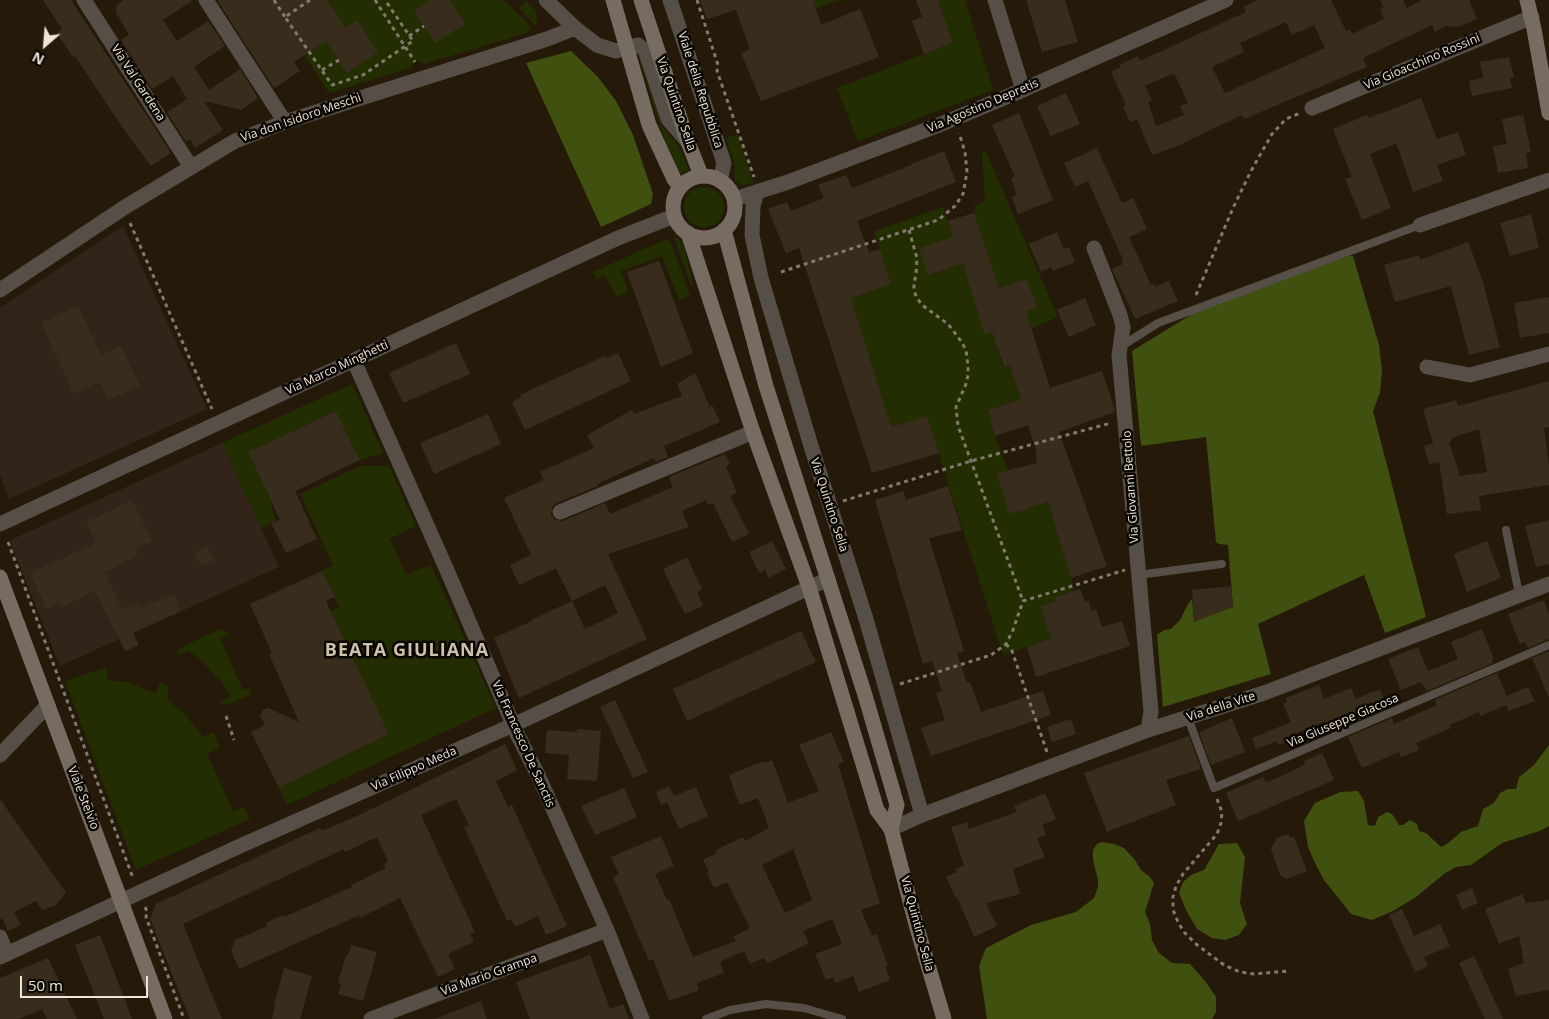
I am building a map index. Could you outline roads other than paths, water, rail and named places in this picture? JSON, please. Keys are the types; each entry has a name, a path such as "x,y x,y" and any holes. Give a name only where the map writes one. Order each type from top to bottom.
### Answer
{"street":[{"name":"Via Val Gardena","path":"84,0 191,167"},
{"path":"206,0 285,122"},
{"path":"568,0 551,5 588,39 616,51 638,46 645,50 668,120 688,142"},
{"path":"613,0 649,125 674,179 680,187"},
{"name":"Via Quintino Sella","path":"641,0 688,142 701,175"},
{"name":"Viale della Repubblica","path":"670,0 724,163 720,181"},
{"path":"995,0 1023,90"},
{"name":"Via Agostino Depretis","path":"735,199 756,188 939,125 1226,0"},
{"path":"1527,0 1532,17 1549,113"},
{"name":"Via Gioacchino Rossini","path":"1312,108 1532,17"},
{"name":"Via don Isidoro Meschi","path":"0,290 125,207 235,141 285,122 547,39 575,28"},
{"path":"674,216 674,205 680,187 686,181 701,175 720,181 726,186 735,199 736,208 733,217 724,230 706,238 688,233"},
{"path":"1420,226 1549,180"},
{"name":"Via Quintino Sella","path":"756,188 752,221 755,253 829,505 866,619 922,815"},
{"name":"Via Quintino Sella","path":"674,216 680,227 688,233 753,432 809,587 877,810 891,829 917,928 944,1019"},
{"name":"Via Marco Minghetti","path":"0,524 618,238 674,216"},
{"name":"Via Quintino Sella","path":"724,230 766,386 865,695 897,805 891,829"},
{"name":"Via Giovanni Bettolo","path":"1094,248 1123,327 1119,355 1151,712 1148,730"},
{"path":"1427,366 1470,375 1549,354"},
{"name":"Via Francesco De Sanctis","path":"354,361 513,725 607,930 642,1019"},
{"path":"560,512 753,432"},
{"name":"Viale Stelvio","path":"0,578 165,1019"},
{"name":"Via Filippo Meda","path":"4,955 828,580"},
{"name":"Via della Vite","path":"891,829 922,815 1148,730 1264,693 1549,584"},
{"path":"865,695 886,689"},
{"path":"0,755 48,705"},
{"name":"Via Mario Grampa","path":"371,1019 607,930"},
{"path":"0,938 4,955"}],"lane":[{"path":"1120,348 1158,323 1420,226"},
{"path":"1506,530 1519,594"},
{"path":"1138,571 1222,564"},
{"name":"Via Giuseppe Giacosa","path":"1188,718 1214,788 1549,645"},
{"path":"706,1019 730,1010 766,1004 804,1008 842,1019"}],"district":[{"name":"BEATA GIULIANA","path":"407,651"}]}
